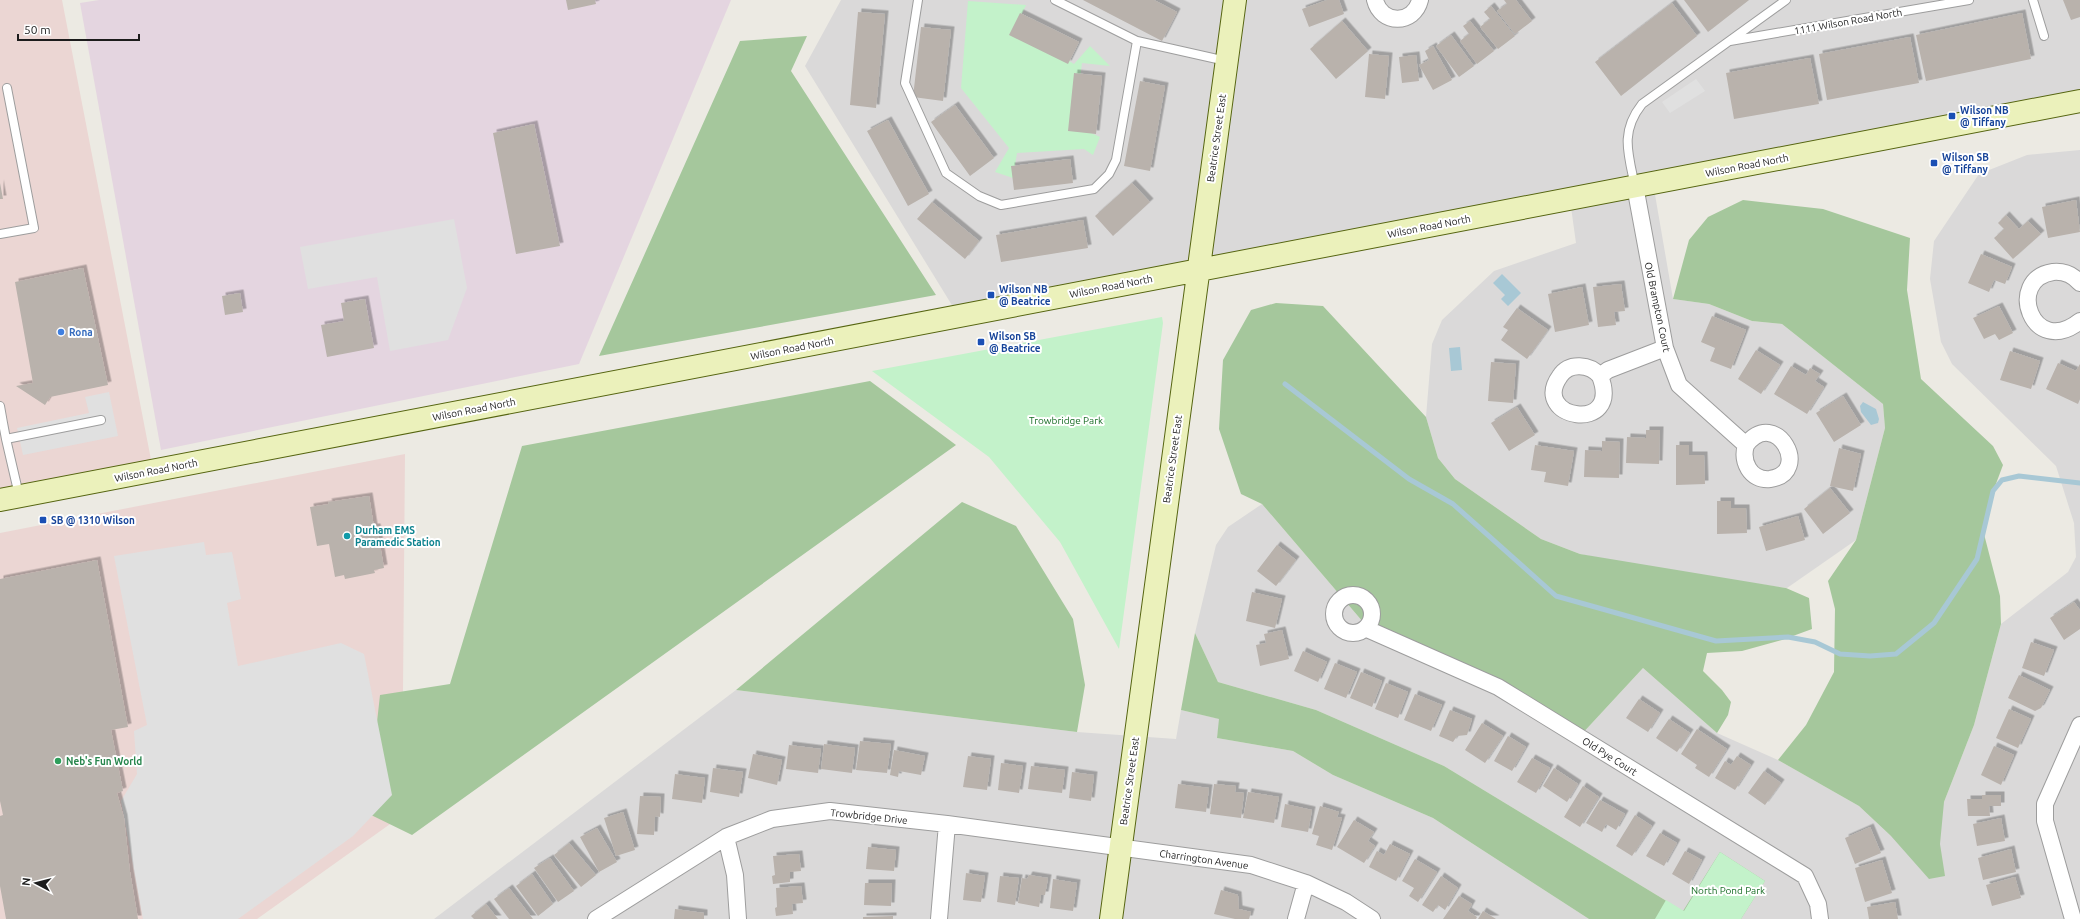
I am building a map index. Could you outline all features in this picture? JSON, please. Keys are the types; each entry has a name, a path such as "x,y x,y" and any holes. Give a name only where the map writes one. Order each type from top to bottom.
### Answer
{"main road":[{"name":"Beatrice Street East","path":"1111,919 1235,0"},
{"name":"Wilson Road North","path":"10,498 2080,101"}],"street":[{"path":"1375,0 1383,15 1396,20 1410,16 1415,12 1420,0"},
{"name":"Old Brampton Court","path":"1635,186 1665,348 1679,385 1746,445"},
{"path":"2080,283 2075,277 2061,271 2045,273 2033,283 2027,298 2029,314 2039,326 2053,332 2069,330 2080,321"},
{"path":"1600,376 1608,370 1665,348"},
{"name":"Old Pye Court","path":"1367,629 1498,687 1805,876 1818,904 1820,919"},
{"path":"2073,919 2045,821 2045,804 2080,725"},
{"name":"Trowbridge Drive","path":"596,919 726,837 772,819 830,811 947,824 1120,847"},
{"path":"939,919 947,824"},
{"path":"726,837 735,875 738,919"},
{"name":"Charrington Avenue","path":"1120,847 1251,865 1306,883 1346,902 1372,919"},
{"path":"1296,919 1306,883"}],"lane":[{"path":"918,0 905,83 946,173 979,196 1001,205 1094,189 1109,174 1116,160 1137,41"},
{"path":"1055,0 1137,41 1227,61"},
{"name":"1111 Wilson Road North","path":"1635,186 1627,134 1632,117 1642,104 1727,41 1786,0"},
{"name":"1111 Wilson Road North","path":"1727,41 1969,0"},
{"path":"2033,0 2044,36"},
{"path":"0,234 34,228 8,88"},
{"path":"0,406 2,424 6,439 10,498"},
{"path":"6,439 101,420"}],"shaded area":[{"path":"0,0 62,0 153,470 0,500"},
{"path":"99,0 731,0 579,364 161,450 80,3"},
{"path":"841,0 2080,0 2080,102 1653,183 1673,299 1709,304 1752,321 1782,324 1883,404 1885,428 1856,540 1787,588 1650,569 1580,554 1541,539 1455,479 1438,458 1426,417 1432,344 1442,320 1494,271 1576,243 1570,200 958,315 805,66"},
{"path":"1696,79 1705,91 1670,113 1662,102"},
{"path":"2080,150 2080,919 1741,919 1765,881 1683,911 1444,766 1316,710 1218,682 1195,633 1216,545 1228,527 1262,504 1369,629 1580,736 1643,668 1717,733 1778,760 1859,806 1891,836 1944,802 1974,725 2001,624 2068,572 2076,557 2074,523 2056,466 1952,364 1941,342 1930,279 1934,241 1979,174 2027,155"},
{"path":"454,219 467,288 448,340 390,351 377,277 308,289 300,247"},
{"path":"109,392 118,436 23,455 17,428 89,413 85,397"},
{"path":"405,454 403,691 414,807 257,919 0,919 0,533"},
{"path":"204,542 206,555 232,552 241,599 227,603 238,666 341,643 364,654 392,795 353,836 238,919 143,919 121,801 137,774 134,731 147,725 114,556"},
{"path":"736,690 1077,732 1176,739 1181,710 1220,719 1217,738 1293,751 1333,775 1433,818 1589,919 434,919"}],"green space":[{"path":"968,1 1026,5 1015,28 1074,64 1090,46 1110,66 1082,63 1074,125 1100,137 1093,155 1084,149 1017,153 1013,178 995,172 1009,148 961,88"},
{"path":"807,36 791,71 936,295 599,356 740,41"},
{"path":"1743,200 1823,209 1910,238 1907,290 1921,379 1993,446 2003,465 1988,505 1984,534 2000,596 2001,624 1974,725 1944,802 1940,844 1945,876 1929,879 1891,836 1859,806 1778,760 1806,725 1834,672 1835,609 1828,581 1856,540 1885,428 1883,404 1782,324 1752,321 1709,304 1673,299 1689,240 1708,217"},
{"path":"1276,303 1323,306 1426,417 1438,458 1455,479 1541,539 1580,554 1786,588 1809,598 1812,629 1782,640 1742,651 1707,653 1703,671 1722,690 1731,702 1728,715 1717,733 1643,668 1580,736 1369,629 1262,504 1241,494 1219,429 1223,360 1251,310"},
{"name":"Trowbridge Park","path":"1162,317 1163,323 1119,649 1060,542 989,457 872,371"},
{"path":"870,381 956,445 412,835 367,813 380,695 450,684 522,446"},
{"path":"962,502 1016,526 1073,619 1085,685 1077,732 736,690"},
{"path":"1195,633 1218,682 1316,710 1444,766 1683,911 1720,852 1765,881 1741,919 1589,919 1433,818 1333,775 1293,751 1217,738 1219,719 1181,710"},
{"name":"North Pond Park","path":"1720,852 1765,881 1741,919 1655,919 1666,900 1684,911"}],"water":[{"path":"1502,274 1521,293 1508,306 1501,299 1505,295 1493,283"},
{"path":"1460,347 1462,370 1451,371 1449,348"},
{"path":"1863,402 1876,409 1879,419 1878,423 1871,425 1861,412 1860,406"}],"building":[{"path":"566,0 595,0 596,4 568,10"},
{"path":"1083,0 1154,0 1177,12 1162,41"},
{"path":"1327,0 1339,0 1344,14 1309,27 1302,9"},
{"path":"1504,0 1516,0 1532,21 1515,34 1497,11 1507,4"},
{"path":"1684,0 1749,0 1708,32"},
{"path":"2063,0 2080,0 2080,17 2071,20"},
{"path":"1672,3 1697,36 1621,96 1595,62"},
{"path":"1491,6 1515,36 1498,49 1480,27 1490,19 1484,12"},
{"path":"858,12 885,14 876,108 850,105"},
{"path":"1020,13 1079,42 1068,64 1009,35"},
{"path":"2022,13 2031,59 1926,81 1916,35"},
{"path":"1342,21 1368,51 1336,79 1310,49"},
{"path":"1470,21 1494,51 1477,64 1460,41 1469,34 1463,26"},
{"path":"921,27 951,30 943,101 913,97"},
{"path":"1451,35 1474,66 1459,77 1436,46"},
{"path":"1910,37 1919,83 1827,100 1819,54"},
{"path":"1433,46 1452,80 1433,90 1419,65 1429,60 1425,51"},
{"path":"1369,54 1389,56 1385,99 1365,97"},
{"path":"1416,55 1419,81 1402,83 1399,57"},
{"path":"1810,58 1819,104 1734,119 1726,73"},
{"path":"1074,73 1102,76 1096,134 1068,131"},
{"path":"1140,81 1165,86 1150,171 1124,166"},
{"path":"955,105 994,158 970,176 931,122"},
{"path":"888,120 929,194 908,206 867,131"},
{"path":"534,124 560,246 516,254 493,133"},
{"path":"1070,159 1073,183 1014,190 1011,166"},
{"path":"0,183 3,199 0,199"},
{"path":"1132,183 1150,202 1113,236 1095,216"},
{"path":"2076,200 2080,232 2048,238 2042,207"},
{"path":"932,202 979,241 965,259 917,219"},
{"path":"2006,215 2019,229 2028,221 2041,234 2013,259 1994,238 2004,229 1998,223"},
{"path":"1083,220 1088,248 1001,262 996,235"},
{"path":"1981,254 2012,267 2005,284 1994,280 1989,292 1968,283"},
{"name":"Rona","path":"83,268 108,385 50,397 45,405 16,386 33,383 15,282"},
{"path":"1621,284 1625,311 1614,312 1616,325 1598,327 1593,287"},
{"path":"1582,287 1589,325 1555,332 1548,294"},
{"path":"240,293 243,312 225,315 222,296"},
{"path":"365,299 374,348 327,357 321,325 344,321 341,303"},
{"path":"1999,306 2013,333 1999,340 1995,334 1984,339 1973,318"},
{"path":"1517,308 1548,330 1527,359 1501,340 1508,330 1503,327"},
{"path":"1712,316 1746,330 1731,369 1710,361 1715,348 1701,342"},
{"path":"1756,350 1780,365 1761,394 1738,379"},
{"path":"2010,351 2040,361 2031,389 2000,380"},
{"path":"1491,362 1516,364 1513,403 1488,401"},
{"path":"2058,363 2076,371 2080,364 2080,399 2078,404 2046,389"},
{"path":"1791,366 1806,375 1810,368 1820,374 1815,381 1824,387 1807,414 1774,394"},
{"path":"1843,396 1861,425 1834,442 1816,413"},
{"path":"1517,407 1535,435 1509,451 1491,423"},
{"path":"1646,430 1660,430 1659,464 1626,463 1627,437 1646,438"},
{"path":"1602,441 1620,442 1619,478 1584,477 1585,450 1602,451"},
{"path":"1535,445 1574,451 1568,486 1544,482 1546,472 1531,470"},
{"path":"1676,445 1689,445 1689,455 1704,455 1705,484 1676,485"},
{"path":"1839,448 1861,454 1853,491 1830,486"},
{"path":"1830,488 1850,513 1823,534 1804,509"},
{"name":"Durham EMS Paramedic Station","path":"369,496 374,527 377,527 384,568 374,570 375,573 345,579 344,575 335,577 329,544 317,546 310,507 329,504 328,502"},
{"path":"1717,501 1731,501 1731,508 1746,508 1747,533 1717,534"},
{"path":"1798,516 1805,540 1766,551 1759,527"},
{"path":"1277,545 1296,560 1276,586 1257,571"},
{"name":"Neb's Fun World","path":"97,560 128,727 111,730 123,791 117,793 124,818 130,872 138,919 6,919 0,886 0,816 3,815 0,801 0,579"},
{"path":"1252,592 1282,599 1275,628 1246,621"},
{"path":"2074,602 2080,610 2080,629 2064,640 2050,618"},
{"path":"1282,630 1289,659 1260,666 1256,645 1266,643 1264,634"},
{"path":"2031,642 2054,650 2044,676 2022,668"},
{"path":"1303,651 1327,662 1318,682 1294,671"},
{"path":"1335,663 1357,672 1346,698 1324,689"},
{"path":"1361,672 1382,681 1372,707 1350,698"},
{"path":"2019,675 2050,690 2041,708 2035,711 2008,698"},
{"path":"1386,683 1408,692 1398,718 1375,709"},
{"path":"1415,694 1442,705 1431,731 1404,720"},
{"path":"1639,699 1660,713 1648,732 1626,718"},
{"path":"2009,709 2031,719 2018,748 1996,738"},
{"path":"1450,710 1472,719 1467,735 1457,736 1453,742 1439,736"},
{"path":"1669,719 1690,733 1677,752 1656,738"},
{"path":"1482,723 1503,736 1485,763 1465,750"},
{"path":"1697,729 1727,749 1709,777 1695,768 1697,765 1681,754"},
{"path":"1508,736 1526,747 1512,771 1494,761"},
{"path":"860,741 891,744 887,773 856,770"},
{"path":"824,744 855,748 852,773 821,769"},
{"path":"789,745 821,749 818,773 786,769"},
{"path":"1994,746 2014,755 2001,785 1981,775"},
{"path":"894,750 925,756 921,775 899,771 898,777 890,775"},
{"path":"753,754 782,760 777,785 748,778"},
{"path":"968,756 991,759 987,790 963,787"},
{"path":"1737,756 1751,765 1735,790 1715,778 1725,761 1731,765"},
{"path":"1532,758 1550,768 1536,793 1517,782"},
{"path":"1001,763 1023,766 1019,793 998,790"},
{"path":"1031,766 1065,770 1062,793 1028,789"},
{"path":"713,768 743,772 739,797 710,792"},
{"path":"1554,768 1578,784 1567,802 1543,786"},
{"path":"1764,771 1781,783 1765,805 1748,793"},
{"path":"1072,772 1094,775 1091,801 1069,798"},
{"path":"675,774 705,778 702,803 672,799"},
{"path":"1178,784 1209,788 1206,812 1175,808"},
{"path":"1214,784 1236,786 1235,792 1244,793 1241,818 1210,814"},
{"path":"1583,786 1599,797 1580,827 1564,817"},
{"path":"1248,792 1279,797 1274,823 1243,818"},
{"path":"1982,795 2001,795 2001,806 1989,806 1990,816 1968,816 1967,799 1982,799"},
{"path":"640,796 661,797 660,817 655,816 654,835 637,834"},
{"path":"1600,800 1625,814 1616,830 1606,824 1602,832 1586,823"},
{"path":"1285,804 1312,810 1308,832 1281,827"},
{"path":"1320,806 1339,812 1337,817 1342,818 1332,850 1316,845 1319,836 1312,834"},
{"path":"623,812 635,850 616,856 604,818"},
{"path":"1635,815 1652,826 1632,856 1616,846"},
{"path":"2001,818 2005,841 1977,846 1973,824"},
{"path":"1354,820 1374,832 1368,841 1375,846 1364,863 1337,847"},
{"path":"1870,827 1881,853 1855,864 1845,838"},
{"path":"597,828 617,862 599,872 580,837"},
{"path":"1660,833 1677,843 1664,866 1646,856"},
{"path":"569,843 596,875 581,887 554,855"},
{"path":"1390,844 1410,854 1396,881 1369,867 1377,851 1384,855"},
{"path":"868,847 896,850 894,871 866,869"},
{"path":"2011,849 2016,872 1983,880 1978,858"},
{"path":"1685,851 1702,860 1689,884 1672,874"},
{"path":"799,854 801,871 790,872 790,882 773,884 772,876 775,875 773,856"},
{"path":"550,858 574,891 558,902 534,868"},
{"path":"1415,859 1437,872 1418,902 1409,896 1414,888 1402,881"},
{"path":"1882,860 1892,893 1865,902 1855,868"},
{"path":"966,873 985,876 981,902 963,900"},
{"path":"532,874 553,904 538,916 516,886"},
{"path":"1029,875 1048,878 1045,895 1041,895 1039,907 1018,903 1022,878 1027,879"},
{"path":"1000,876 1019,878 1015,905 997,902"},
{"path":"1441,876 1458,888 1445,910 1438,905 1433,912 1422,905"},
{"path":"2015,877 2021,898 1992,906 1986,885"},
{"path":"1053,879 1077,883 1073,911 1050,908"},
{"path":"865,883 892,883 891,906 864,905"},
{"path":"801,886 803,903 792,904 793,914 776,916 776,888"},
{"path":"509,888 533,919 509,919 494,899"},
{"path":"1221,890 1238,895 1239,909 1251,912 1249,919 1235,919 1214,914"},
{"path":"1459,896 1472,904 1468,911 1477,917 1476,919 1443,919"},
{"path":"1895,902 1898,919 1869,919 1867,907"},
{"path":"486,904 498,919 474,919 471,916"},
{"path":"675,909 704,913 704,919 674,919"},
{"path":"1483,911 1496,919 1478,919"},
{"path":"893,916 893,919 863,919 863,917"}],"waterway":[{"path":"1285,384 1409,479 1453,504 1556,596 1716,641 1788,637 1815,642 1840,654 1870,656 1896,654 1934,623 1977,559 1993,491 2002,480 2019,476 2080,483"}],"place":[{"name":"Wilson NB @ Tiffany","path":"1952,116"},
{"name":"Wilson SB @ Tiffany","path":"1934,163"},
{"name":"Wilson NB @ Beatrice","path":"991,295"},
{"name":"Rona","path":"61,332"},
{"name":"Wilson SB @ Beatrice","path":"981,342"},
{"name":"SB @ 1310 Wilson","path":"43,520"},
{"name":"Durham EMS Paramedic Station","path":"347,536"},
{"name":"Neb's Fun World","path":"58,761"}]}
